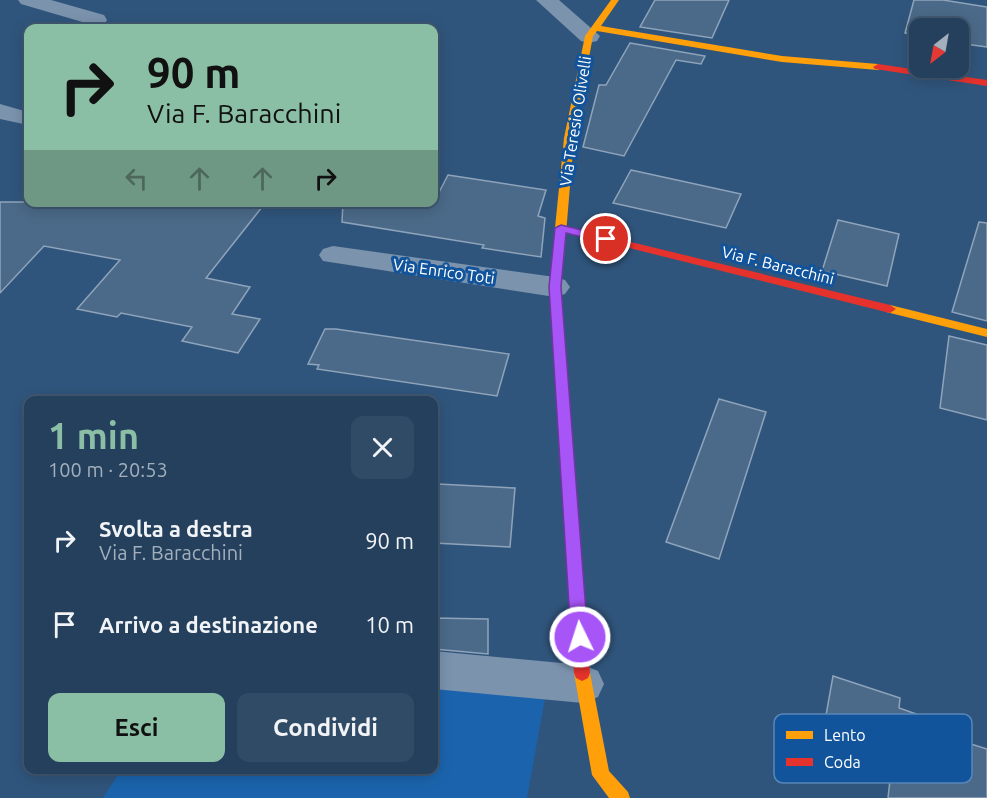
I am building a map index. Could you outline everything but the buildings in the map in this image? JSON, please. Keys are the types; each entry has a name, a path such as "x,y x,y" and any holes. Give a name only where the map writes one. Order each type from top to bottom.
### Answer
{"street":[{"path":"28,0 96,20"},
{"path":"546,0 592,32 782,59 886,68 987,83"},
{"name":"Via Teresio Olivelli","path":"605,790 583,684 555,287 569,138 592,32 615,0"},
{"path":"0,111 24,119"},
{"name":"Via F. Baracchini","path":"561,228 987,333"},
{"name":"Via Enrico Toti","path":"333,255 555,287"},
{"path":"438,670 583,684"}],"shaded area":[{"path":"438,681 543,695 545,698 527,798 103,798 118,774 438,774"}],"traffic: slow":[{"path":"558,258 569,138 589,36 615,0"},
{"path":"595,28 782,59 878,67"},
{"path":"890,309 987,333"},
{"path":"582,673 601,775 621,798"}],"traffic: jam":[{"path":"878,67 987,83"},
{"path":"561,228 890,309"},
{"path":"558,258 555,287 582,673"}],"route":[{"path":"580,637 555,287 561,228 606,239"}]}
